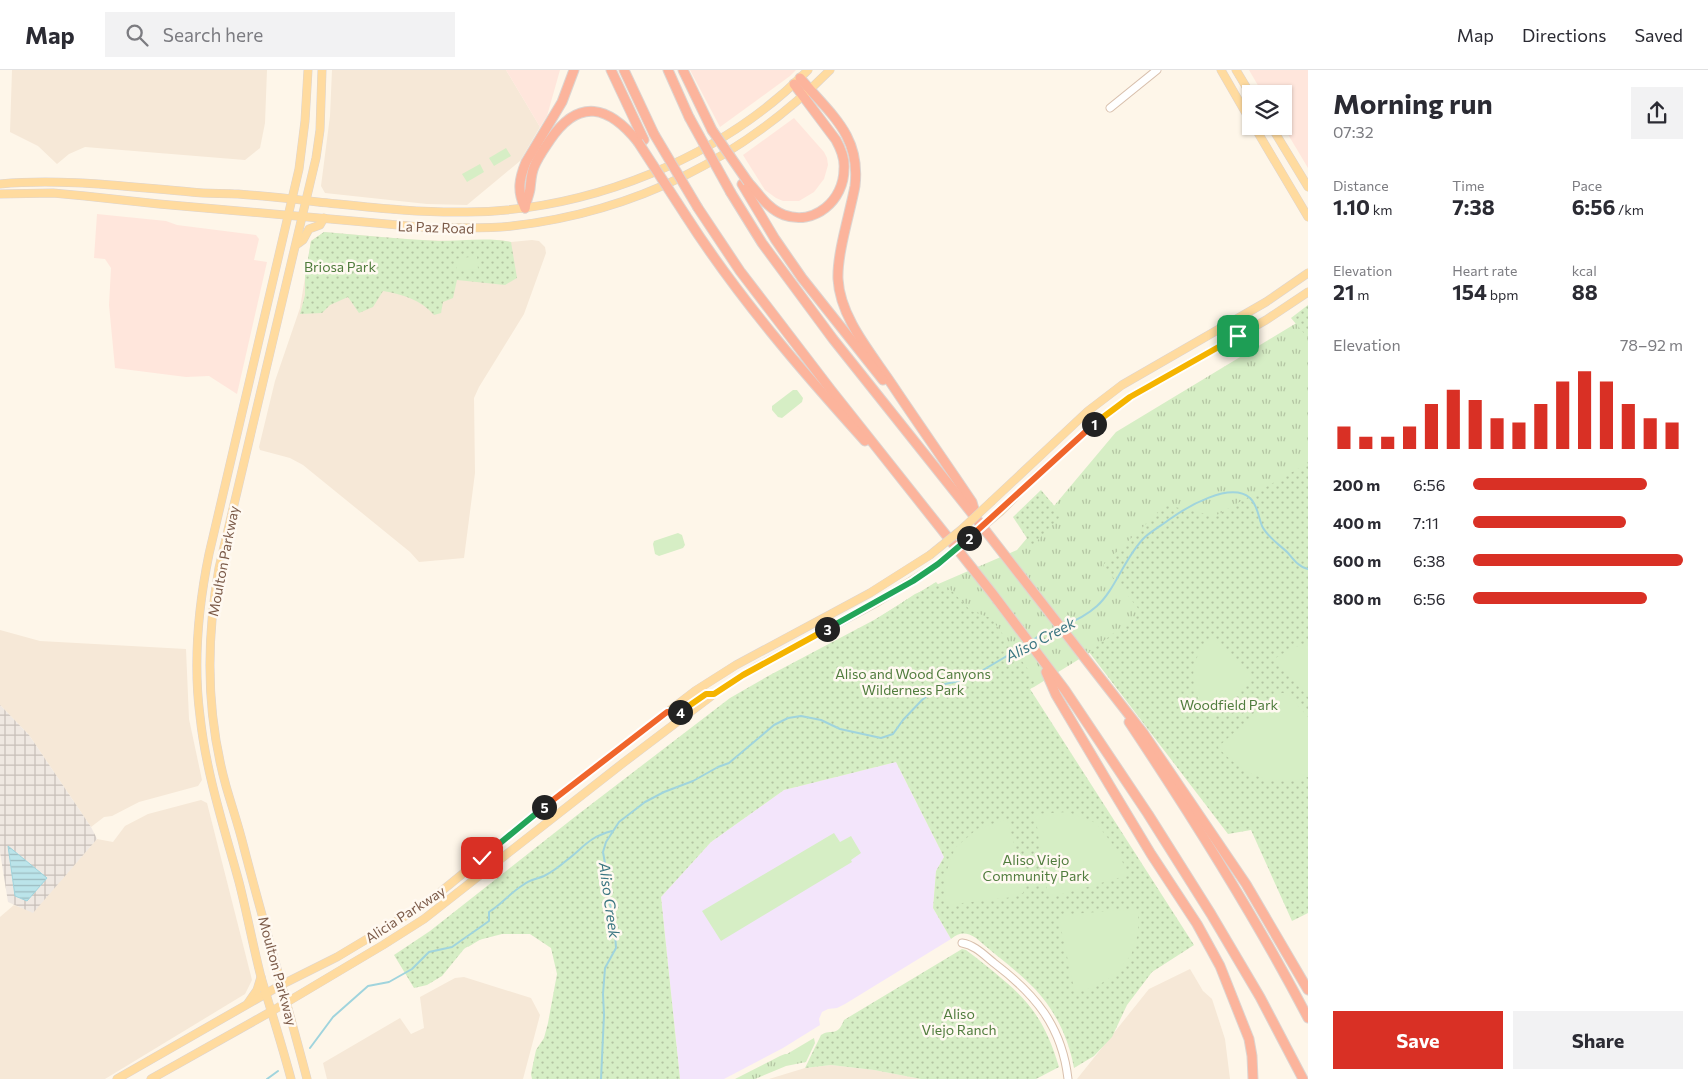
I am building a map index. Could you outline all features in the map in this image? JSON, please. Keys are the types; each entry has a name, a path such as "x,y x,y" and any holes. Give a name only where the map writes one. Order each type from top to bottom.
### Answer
{"highway":[{"path":"525,208 519,197 522,171 562,102 574,70"},
{"path":"611,70 641,141 714,260 744,300 857,433 925,508"},
{"path":"624,70 654,134 698,208 746,278 831,390 992,593 1040,658 1151,854 1197,924 1220,966 1249,1039 1253,1079"},
{"path":"668,70 689,117 731,193 762,243 866,383 978,521 1144,734 1246,884 1308,990"},
{"path":"683,70 712,130 745,183 775,239 802,278 920,425"},
{"path":"797,81 810,90 852,143 856,164 855,186 838,267 839,286 845,309 850,321 972,502 978,521"},
{"path":"745,183 772,208 794,217 817,214 839,192 844,177 841,149 831,132 802,97 797,81"},
{"path":"525,208 535,165 561,125 572,116 595,112 610,116 641,141"},
{"path":"1092,668 1228,875 1308,1018"},
{"path":"1060,692 1148,814 1211,914 1260,997 1303,1079"}],"main road":[{"name":"Moulton Parkway","path":"291,1079 261,977 250,924 205,752 199,715 196,643 209,554 292,199 304,139 308,70"},
{"name":"Moulton Parkway","path":"307,1079 226,785 212,710 210,654 211,625 219,568 316,158 320,130 322,70"},
{"name":"La Paz Road","path":"0,184 24,182 71,183 292,199 384,210 438,212 500,211 525,208 594,194 648,175 690,156 753,117 808,70"},
{"name":"La Paz Road","path":"0,194 53,193 432,228 475,229 523,225 586,212 668,184 742,144 775,120 830,70"},
{"path":"1221,70 1242,106"},
{"path":"1236,70 1245,85"},
{"path":"1259,135 1308,217"},
{"path":"1276,135 1308,187"},
{"path":"523,225 525,208"},
{"path":"296,244 303,240 309,229 320,225 324,218"},
{"name":"Alicia Parkway","path":"117,1079 281,985 337,956 427,903 554,799 667,712 736,664 870,593 930,555 962,529 1088,411 1122,385 1259,306 1308,274"},
{"name":"Alicia Parkway","path":"151,1079 272,1011 383,945 424,918 623,762 714,694 756,668 876,603 938,564 1001,510 1097,422 1130,397 1266,320 1308,292"},
{"path":"623,762 630,751 665,723 667,712 677,714 706,694 714,694"},
{"path":"520,828 527,837"},
{"path":"245,1007 254,996 261,977"}],"street":[{"path":"1110,108 1157,70"},
{"path":"962,944 970,945 980,951 1009,974 1032,996 1052,1026 1066,1064 1068,1079"}],"shaded area":[{"path":"12,70 267,70 265,123 260,148 245,160 85,147 69,154 57,164 38,146 10,132"},
{"path":"332,70 506,70 540,127 520,161 467,205 427,204 325,193 321,186 330,116"},
{"path":"506,70 560,70 547,116 540,127"},
{"path":"690,70 796,70 720,127"},
{"path":"1249,70 1308,70 1308,168 1288,135 1292,135 1292,85 1258,85"},
{"path":"794,118 824,152 828,165 824,179 814,192 799,201 783,201 765,190 743,155"},
{"path":"97,214 166,221 177,225 256,235 259,239 254,260 267,262 237,394 209,376 186,377 115,368 109,305 111,268 105,259 94,258"},
{"path":"324,232 416,240 500,240 511,242 532,240 539,241 545,247 546,253 524,314 474,398 475,473 464,558 419,562 410,552 303,465 290,458 260,450 259,447 275,381 300,308 311,241"},
{"path":"0,630 40,641 186,649 189,719 202,780 198,786 139,802 112,816 104,817 91,827 29,735 0,705"},
{"path":"0,705 29,735 91,827 97,839 33,913 8,902 0,852"},
{"path":"896,762 944,857 936,871 933,908 951,939 845,1004 822,1012 819,1019 820,1025 783,1048 724,1079 680,1079 661,897 711,842 784,790"},
{"path":"201,800 207,803 252,980 245,994 105,1079 0,1079 0,917 14,905 33,912 97,839 113,842 125,826 148,814"},
{"path":"1190,969 1203,991 1212,999 1225,1039 1230,1079 1077,1079 1149,989"},
{"path":"464,977 531,998 540,1015 523,1079 327,1079 323,1063 400,1018 411,1034 424,1028 420,997 455,978"},
{"path":"831,1065 874,1070 921,1079 769,1079 805,1068"}],"green space":[{"path":"506,148 511,156 494,166 489,158"},
{"path":"480,164 484,172 467,182 462,174"},
{"name":"Briosa Park","path":"324,232 439,241 484,239 511,242 517,278 505,285 457,280 453,298 443,302 441,313 434,315 423,305 411,298 383,291 373,307 359,313 348,297 330,305 322,313 300,314 305,295 305,276 311,241"},
{"path":"477,256 478,269 457,271 455,259"},
{"path":"1308,305 1308,338 1291,318"},
{"path":"1308,316 1308,616 1157,611 1034,687 952,726 773,793 560,951 534,930 491,933 468,947 451,922 693,739 915,594 1017,550 1116,432"},
{"path":"793,390 797,390 803,398 802,402 782,418 778,417 772,410 772,406"},
{"name":"Woodfield Park","path":"1308,463 1308,913 1292,921 1251,830 1228,834 1089,652 1141,612 1103,565 1166,505 1215,516"},
{"path":"1041,490 1062,515 1032,546 1013,517"},
{"path":"678,533 682,535 685,545 683,548 659,556 655,554 654,541"},
{"name":"Aliso and Wood Canyons Wilderness Park","path":"936,582 945,592 950,589 971,611 991,618 1037,682 1030,689 1194,945 1152,972 1127,1005 1112,1037 1094,1056 1074,1068 1065,1036 1049,1006 1035,989 976,938 963,934 951,939 933,908 936,871 944,857 896,762 784,790 711,842 661,897 680,1079 532,1079 531,1074 536,1050 544,1038 557,974 551,948 530,934 502,934 475,941 464,949 442,976 427,985 414,988 394,955 430,931 730,698 874,620"},
{"path":"1214,636 1251,676 1251,680 1212,718 1205,711 1196,693 1193,674 1198,656 1204,646"},
{"path":"1308,643 1308,697 1274,659 1292,648"},
{"path":"1278,693 1287,693 1308,717 1308,777 1282,781 1258,777 1237,765 1218,747"},
{"path":"1068,812 1096,823 1115,847 1129,875 1055,896 1050,894 1047,890 1035,814"},
{"path":"1007,819 1025,882 1023,893 1013,897 946,905 944,878 955,848 977,829"},
{"path":"834,833 840,842 851,836 861,853 851,860 852,862 721,941 702,911"},
{"path":"1138,909 1138,934 1131,955 1116,974 1097,986 1075,993 1060,924 1065,915"},
{"name":"Aliso Viejo Ranch","path":"962,949 966,950 1004,981 1027,1003 1045,1030 1059,1067 1036,1079 921,1079 874,1070 831,1065 805,1068 821,1035 837,1031 844,1020"},
{"path":"814,1038 815,1043 806,1062 786,1066 755,1079 735,1079 787,1054"}],"water":[{"path":"8,846 47,878 27,901 15,896"}],"waterway":[{"name":"Aliso Creek","path":"1064,625 1086,614 1104,599 1132,553 1145,537 1187,508 1220,494 1231,492 1250,498 1255,504 1262,526 1267,534 1297,563 1308,569"},
{"name":"Aliso Creek","path":"1033,640 1043,633 1057,628"},
{"name":"Aliso Creek","path":"601,1079 605,968 616,948 614,919 609,901 609,886 603,852 606,842 619,822 645,802 729,763 774,725 788,718 801,716 821,720 840,729 881,738 893,734 903,720 931,693 945,684 968,679 1027,644"},
{"path":"310,1048 333,1017 368,986 389,982 412,969 429,952 452,947 489,921 489,912 518,888 550,873 592,839 612,831"},
{"path":"267,1079 278,1071"}],"route":[{"path":"482,858 554,799 667,712 677,714 706,694 714,694 743,675 876,603 938,564 1001,510 1097,422 1130,397 1238,336"}],"park label":[{"name":"Aliso Viejo Community Park","path":"1036,868"}]}
